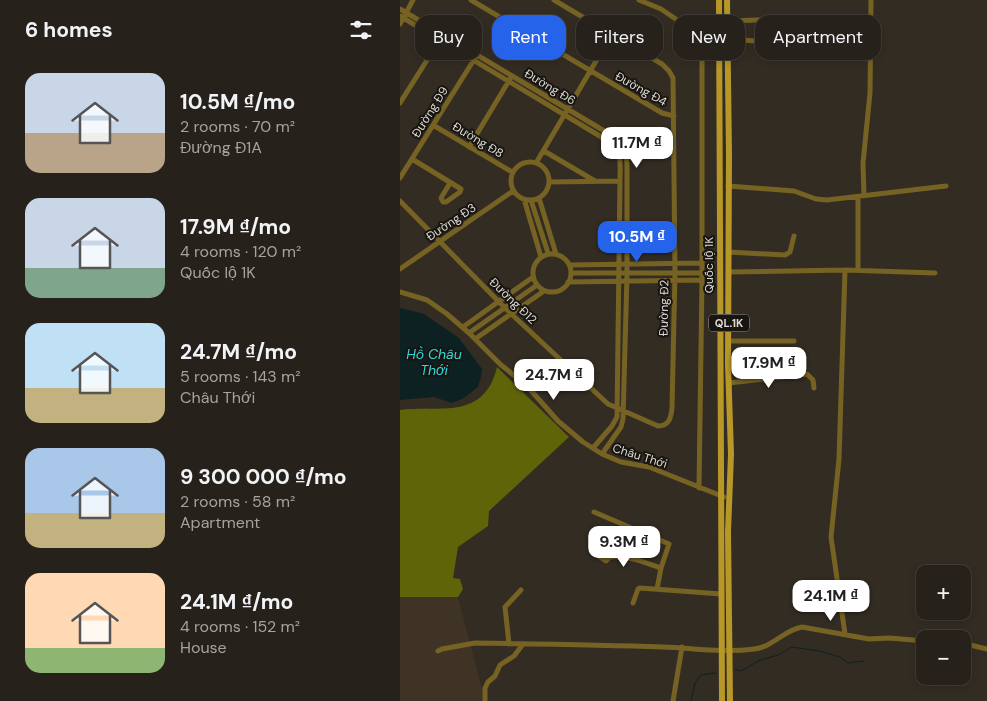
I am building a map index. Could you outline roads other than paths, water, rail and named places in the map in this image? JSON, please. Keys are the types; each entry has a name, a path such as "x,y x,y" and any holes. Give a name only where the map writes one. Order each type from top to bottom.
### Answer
{"main road":[{"name":"Quốc lộ 1K","path":"719,0 722,701"},
{"name":"Quốc lộ 1K","path":"727,0 727,12"},
{"path":"727,12 733,0"},
{"name":"Quốc lộ 1K","path":"727,60 730,701"}],"street":[{"path":"400,24 413,0"},
{"name":"Đường Đ4","path":"471,0 662,113 674,116"},
{"name":"Đường Đ2","path":"554,0 580,15"},
{"path":"639,0 660,9 686,26 700,31 702,37 702,280 699,488"},
{"path":"858,270 863,163 870,93 871,0"},
{"name":"Đường Đ6","path":"400,9 403,16 415,23"},
{"path":"400,103 427,60"},
{"name":"Đường Đ9","path":"400,178 474,60"},
{"name":"Đường Đ6","path":"478,60 614,145 618,150 620,168 618,368 621,427 602,454"},
{"path":"536,163 597,60"},
{"name":"Đường Đ2","path":"620,410 658,426 663,426 671,418 675,280 674,86 670,71 655,60"},
{"path":"470,147 510,79"},
{"name":"Đường Đ6","path":"533,93 607,132 624,145 627,154 625,367 620,410 616,421 593,448"},
{"name":"Đường Đ8","path":"433,125 512,172"},
{"path":"603,138 607,132"},
{"path":"544,151 595,181"},
{"path":"412,159 450,183"},
{"path":"526,162 536,163 546,171 550,182 546,192 539,198 524,199 513,191 511,185 512,172 526,162"},
{"path":"620,168 627,168"},
{"path":"550,182 620,181"},
{"path":"728,186 794,191 827,200 946,186"},
{"name":"Đường Đ3","path":"400,269 513,191"},
{"path":"539,198 556,254"},
{"path":"524,199 540,257"},
{"path":"531,200 548,253"},
{"name":"Đường Đ12","path":"400,201 505,308 608,404 620,410"},
{"path":"619,208 627,208"},
{"path":"532,228 546,223"},
{"path":"728,252 785,255 790,252 794,236"},
{"path":"548,253 556,254 564,258 570,265 571,273 568,282 560,290 555,292 544,291 532,277 534,265 540,257 548,253"},
{"path":"570,265 702,262"},
{"path":"845,270 839,459 832,537 845,634"},
{"path":"729,272 858,270 935,273"},
{"path":"571,273 702,273"},
{"path":"463,327 532,277"},
{"path":"568,282 702,280"},
{"path":"469,333 537,285"},
{"path":"475,339 544,291"},
{"name":"Châu Thới","path":"400,292 427,300 463,327 500,364 527,386 558,421 602,454 621,462 649,467 721,497 729,498"},
{"path":"618,322 625,322"},
{"path":"729,341 794,341"},
{"path":"618,368 625,367"},
{"path":"729,383 807,374 813,380 814,388"},
{"path":"594,512 669,544 661,568 657,589"},
{"path":"595,554 606,561 610,556 616,556 641,561 661,568"},
{"path":"633,603 640,588 721,594"},
{"path":"509,644 505,607 521,590"},
{"path":"438,651 475,644 523,644 682,647 730,651 757,649 768,645 792,629 802,627 869,639 889,638 916,640"},
{"path":"485,701 488,682 495,676 500,665 514,656 523,644"},
{"path":"971,645 987,648"},
{"path":"673,701 682,647"}],"water":[{"name":"Hồ Châu Thới","path":"400,308 424,314 459,338 482,369 478,387 464,398 452,403 434,397 400,400"}],"waterway":[{"path":"735,669 739,671 745,669 758,661 778,655 792,647 819,651 840,657 848,663 864,661"},
{"path":"691,701 695,683 701,675 716,673"}]}
